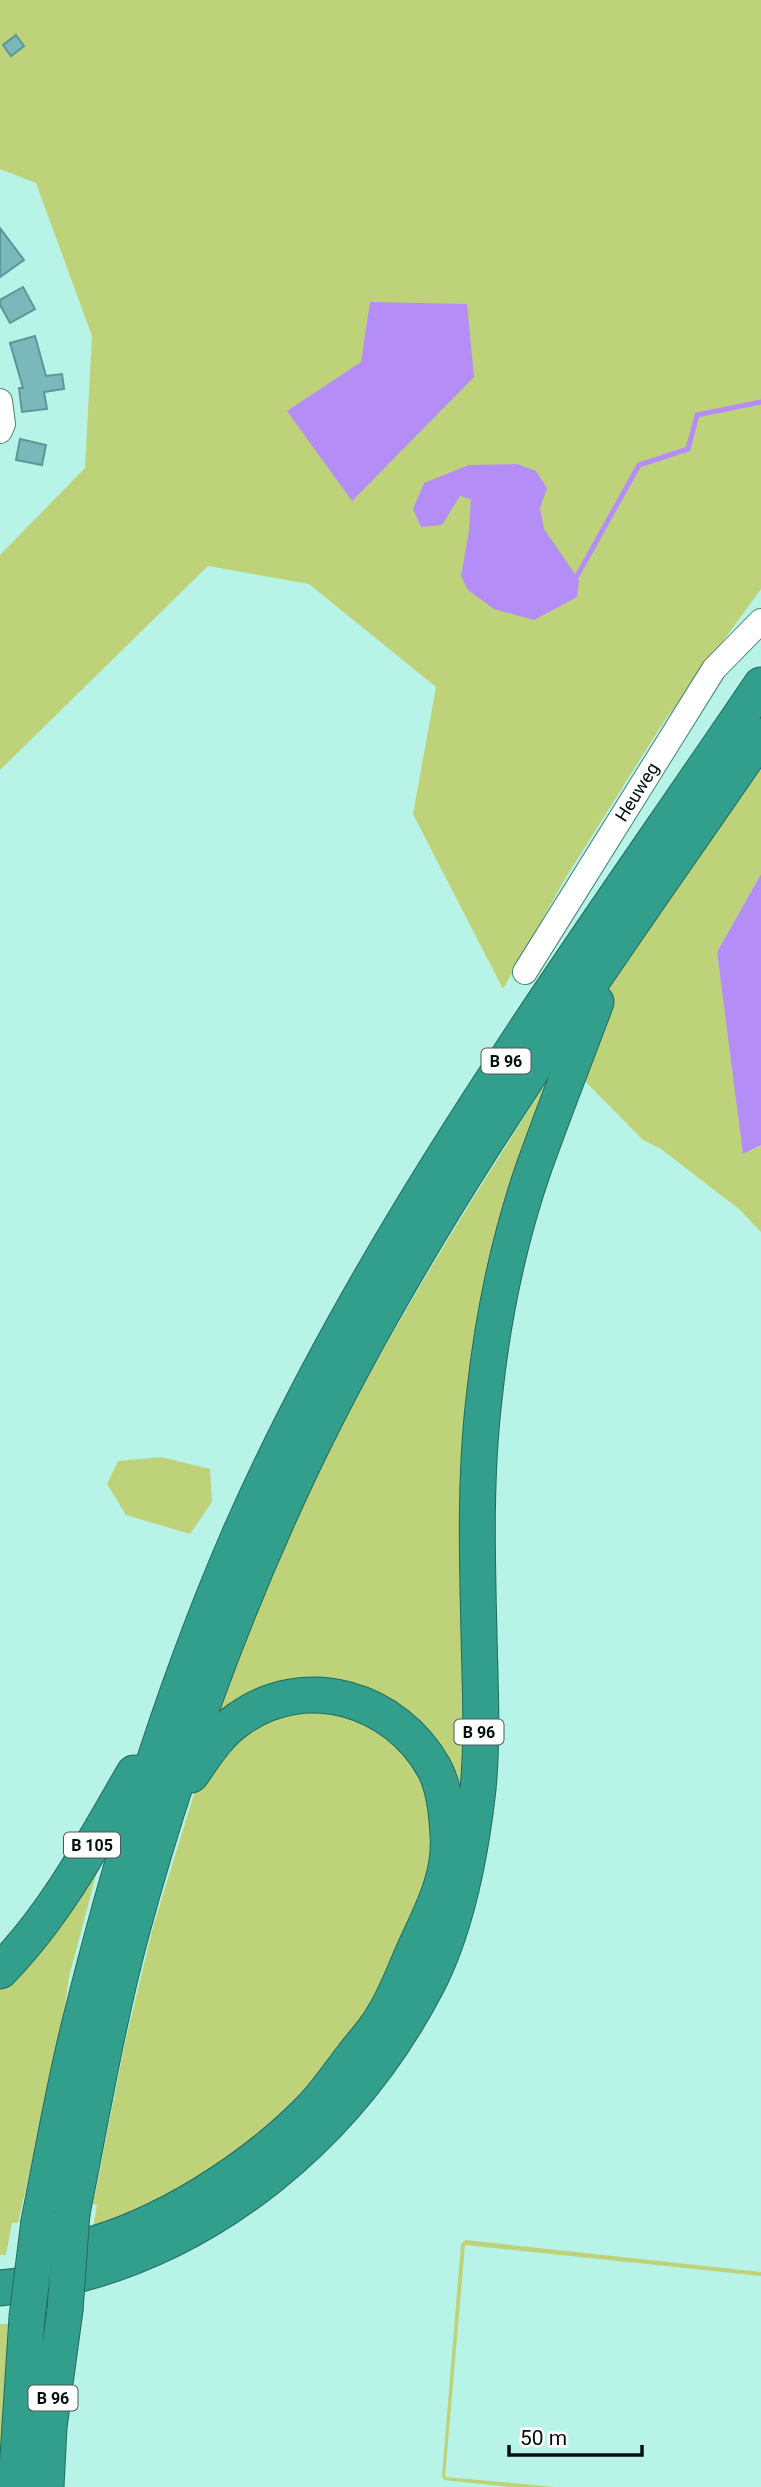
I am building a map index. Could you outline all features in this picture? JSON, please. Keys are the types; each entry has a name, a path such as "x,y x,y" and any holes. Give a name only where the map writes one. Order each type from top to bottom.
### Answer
{"highway":[{"name":"B 96","path":"46,2487 49,2427 65,2309 56,2217 77,2032 140,1799 192,1650 245,1523 377,1266 488,1088 761,685"},
{"name":"B 96","path":"16,2487 27,2317 170,1803 220,1661 267,1545 304,1462 345,1383 457,1188 616,946 761,736"},
{"name":"B 96","path":"0,2288 47,2282 108,2265 186,2232 230,2207 311,2143 349,2103 383,2059 429,1983 462,1885 478,1787 481,1693 477,1477 484,1397 497,1309 533,1172 616,946"},
{"name":"B 96","path":"0,2264 48,2256 104,2242 192,2201 265,2151 312,2109 382,2018 440,1893 449,1836 445,1804 436,1771 401,1725 379,1711 348,1699 319,1694 290,1698 262,1706 239,1719 217,1738 170,1803"},
{"name":"B 105","path":"0,1971 30,1938 79,1867 171,1710"}],"street":[{"path":"0,401 3,424 0,431"},
{"name":"Heuweg","path":"525,972 714,669 761,621"}],"green space":[{"path":"0,0 761,0 761,589 661,726 565,879 503,989 413,814 436,687 309,584 208,566 0,770 0,555 85,468 92,336 36,183 0,169"},
{"path":"761,736 761,874 717,952 744,1154 761,1145 761,1232 739,1209 661,1149 643,1140 581,1077 616,946"},
{"path":"576,1036 516,1197 469,1786 371,2063 136,2234 375,2043 454,1800 362,1693 212,1725 283,1547 340,1430 436,1259"},
{"path":"161,1457 210,1469 212,1502 190,1534 126,1515 107,1484 118,1461"},
{"path":"355,1706 427,1769 439,1862 351,2051 224,2172 92,2234 97,2205 93,2204 125,2043 153,1927 197,1784 251,1717"},
{"path":"108,1830 69,1977 60,2042 18,2223 12,2223 6,2255 0,2255 0,1981"},
{"path":"465,2240 761,2272 761,2276 465,2245 445,2477 556,2487 510,2487 444,2480 442,2476 461,2244"},
{"path":"0,2324 8,2324 0,2487"}],"shaded area":[{"path":"370,302 467,304 474,377 352,501 287,411 361,362"},
{"path":"517,464 536,471 547,488 540,508 544,529 579,580 577,597 534,620 494,609 468,590 461,576 469,531 471,499 460,496 442,525 421,527 413,509 424,483 469,465"},
{"path":"761,874 761,1145 743,1154 717,952"}],"building":[{"path":"16,35 24,46 11,56 3,45"},
{"path":"0,228 24,260 0,277"},
{"path":"23,287 35,309 10,323 0,300"},
{"path":"35,336 46,376 62,374 64,389 44,392 47,409 22,412 19,388 23,388 10,343"},
{"path":"20,439 46,445 42,465 16,460"}],"waterway":[{"path":"577,576 639,465 688,449 697,415 761,402"}]}
